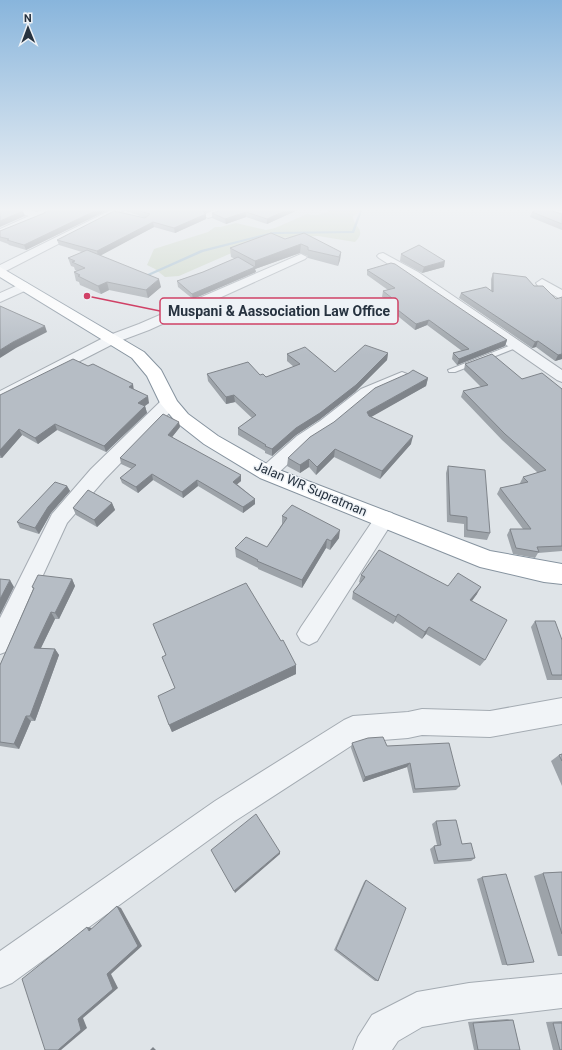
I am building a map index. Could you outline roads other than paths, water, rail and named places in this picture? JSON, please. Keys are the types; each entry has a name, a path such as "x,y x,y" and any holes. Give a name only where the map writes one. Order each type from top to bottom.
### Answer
{"highway":[{"name":"Jalan WR Supratman","path":"0,270 138,355 155,374 169,403 182,418 210,440 267,472 488,560 544,572 562,574"}],"street":[{"path":"0,270 26,257"},
{"path":"0,397 112,339 144,327 302,257"},
{"path":"385,257 414,275 562,377"},
{"path":"542,283 562,296"},
{"path":"0,298 25,286"},
{"path":"267,472 303,440 326,425 367,392 402,377"},
{"path":"0,643 59,519 98,474 169,403"},
{"path":"309,634 385,518"},
{"path":"0,971 225,812 353,728 408,725 422,722 490,724 562,711"},
{"path":"371,1050 385,1028 417,1010 469,1001 562,991"}],"lane":[{"path":"452,370 517,346"}],"waterway":[{"path":"143,277 188,257"}],"place":[{"name":"Muspani & Aassociation Law Office","path":"87,296"}]}
